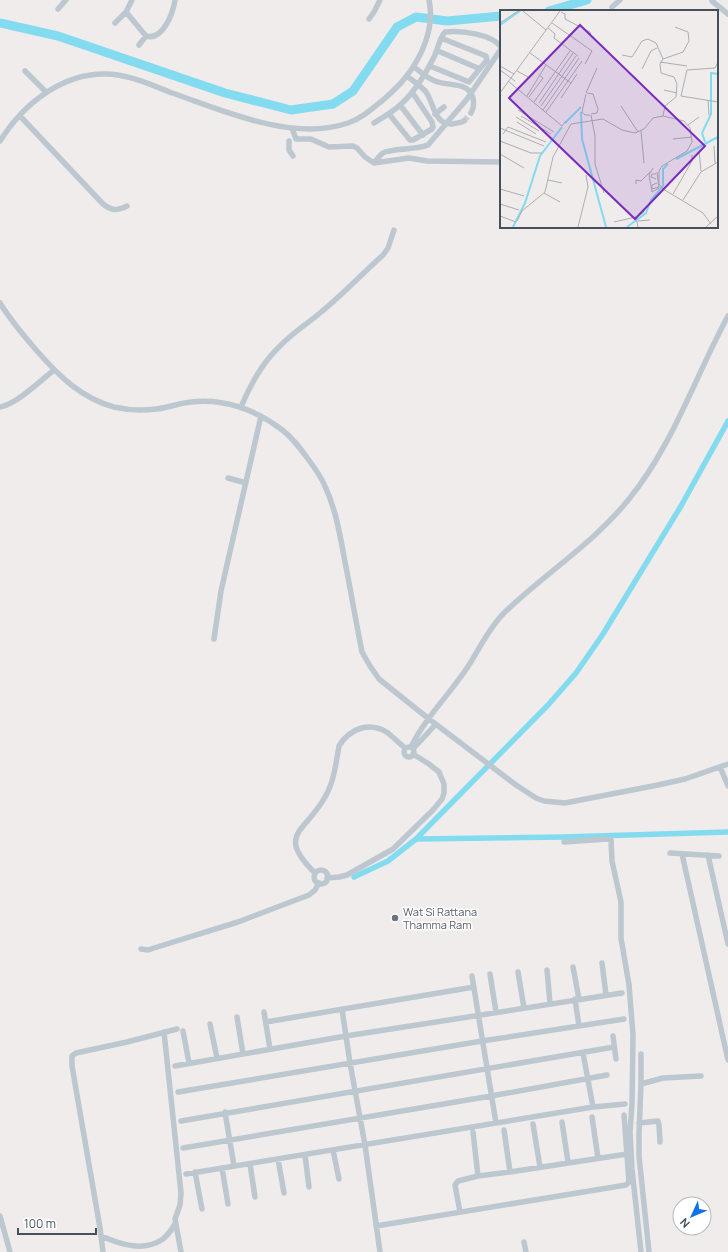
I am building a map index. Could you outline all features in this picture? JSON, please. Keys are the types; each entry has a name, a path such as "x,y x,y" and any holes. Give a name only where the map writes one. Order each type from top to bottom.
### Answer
{"street":[{"path":"58,9 66,0"},
{"path":"115,23 126,12 132,0"},
{"path":"146,36 153,36 162,30 172,12 175,0"},
{"path":"369,19 380,0"},
{"path":"612,7 620,0"},
{"path":"711,0 728,14"},
{"path":"0,141 7,129 46,92 68,80 84,76 107,74 128,77 230,114 255,121 292,128 310,129 348,123 361,117 375,107 407,76 414,67 422,51 430,23 429,3"},
{"path":"126,12 146,36"},
{"path":"374,123 400,105 418,85 438,51 441,38 445,32 468,32 497,42 500,46"},
{"path":"139,45 146,36"},
{"path":"430,66 469,82 487,60 486,56 441,38"},
{"path":"374,162 386,152 420,148 428,145 467,99 500,50"},
{"path":"438,51 480,69"},
{"path":"414,67 438,82 466,88 472,94 474,103 471,113"},
{"path":"25,71 46,92"},
{"path":"407,76 425,91 435,114 441,121 449,124 461,123 464,121"},
{"path":"389,114 408,140 413,140 432,129 434,125 412,92"},
{"path":"400,105 422,135"},
{"path":"435,114 444,107"},
{"path":"20,116 109,209 116,210 127,206"},
{"path":"292,128 296,139 311,138 329,147 353,146 357,148 365,157 374,162 408,158 427,161 500,162"},
{"path":"289,141 289,150 293,156"},
{"path":"241,407 256,376 280,345 321,313 383,255 390,244 394,230"},
{"path":"0,303 11,321 54,370 67,383 82,394 98,402 133,410 155,410 190,402 205,401 222,403 241,407 261,416 282,430 296,444 314,468 326,489 334,508 362,652 370,666 379,679 429,719 516,785 536,798 544,801 565,804 658,785 728,764"},
{"path":"410,750 421,736 429,719 467,668 496,622 524,595 594,536 628,500 644,479 663,449 728,316"},
{"path":"0,407 5,406 20,397 54,370"},
{"path":"214,639 221,591 261,416"},
{"path":"228,478 246,483"},
{"path":"421,736 436,724"},
{"path":"368,726 382,730 435,768 442,778 444,793 438,805 393,849 347,875 327,878 325,882 319,883 315,880 315,873 298,854 295,840 296,835 317,810 326,796 331,785 339,746 342,742 358,728 368,726"},
{"path":"720,767 728,786"},
{"path":"564,842 611,840 612,861 620,902 621,938 629,985 633,1035 630,1132 641,1252"},
{"path":"670,853 719,856"},
{"path":"682,854 728,1060"},
{"path":"708,855 728,944"},
{"path":"315,873 318,870 323,870 326,873 327,878"},
{"path":"141,949 148,950 238,922 309,895 316,890 319,883"},
{"path":"602,962 606,994"},
{"path":"573,967 579,1026"},
{"path":"547,970 550,1003"},
{"path":"518,972 524,1008"},
{"path":"490,974 496,1012"},
{"path":"472,976 496,1123"},
{"path":"266,1022 474,987"},
{"path":"175,1066 346,1036 606,994 622,993"},
{"path":"342,1009 365,1145 380,1252"},
{"path":"264,1012 270,1049"},
{"path":"237,1017 243,1054"},
{"path":"178,1092 482,1041 624,1020"},
{"path":"210,1024 217,1058"},
{"path":"721,1029 728,1027"},
{"path":"103,1252 102,1236 72,1066 72,1056 76,1053 164,1032 180,1030 189,1063"},
{"path":"164,1032 181,1193 180,1205 175,1219 181,1252"},
{"path":"613,1036 616,1060"},
{"path":"181,1120 614,1047"},
{"path":"583,1053 593,1107"},
{"path":"641,1054 639,1123 640,1162 649,1252"},
{"path":"183,1148 607,1075"},
{"path":"641,1084 663,1078 701,1076"},
{"path":"186,1174 593,1107 625,1104"},
{"path":"224,1112 234,1166"},
{"path":"376,1226 626,1185 629,1182 624,1115"},
{"path":"592,1117 598,1158"},
{"path":"639,1123 658,1121 660,1142"},
{"path":"562,1122 568,1162"},
{"path":"533,1124 540,1167"},
{"path":"504,1130 510,1172"},
{"path":"473,1132 478,1176"},
{"path":"333,1150 339,1179"},
{"path":"460,1212 456,1183 458,1181 478,1176 627,1154"},
{"path":"305,1155 309,1187"},
{"path":"278,1159 284,1193"},
{"path":"250,1164 255,1197"},
{"path":"222,1168 228,1204"},
{"path":"195,1172 202,1209"},
{"path":"0,1216 10,1252"},
{"path":"102,1236 125,1245 144,1248 150,1247 164,1238 175,1224"},
{"path":"524,1242 526,1252"}],"waterway":[{"path":"552,10 587,0"},
{"path":"0,23 58,36 225,93 291,110 333,104 353,91 397,27 416,17 447,21 500,16"},
{"path":"354,877 388,861 416,839 548,705 576,673 603,634 681,506 728,421"},
{"path":"416,839 563,837 728,832"}],"tunnel":[{"path":"464,121 471,113"}],"place":[{"name":"Wat Si Rattana Thamma Ram","path":"395,918"}]}
